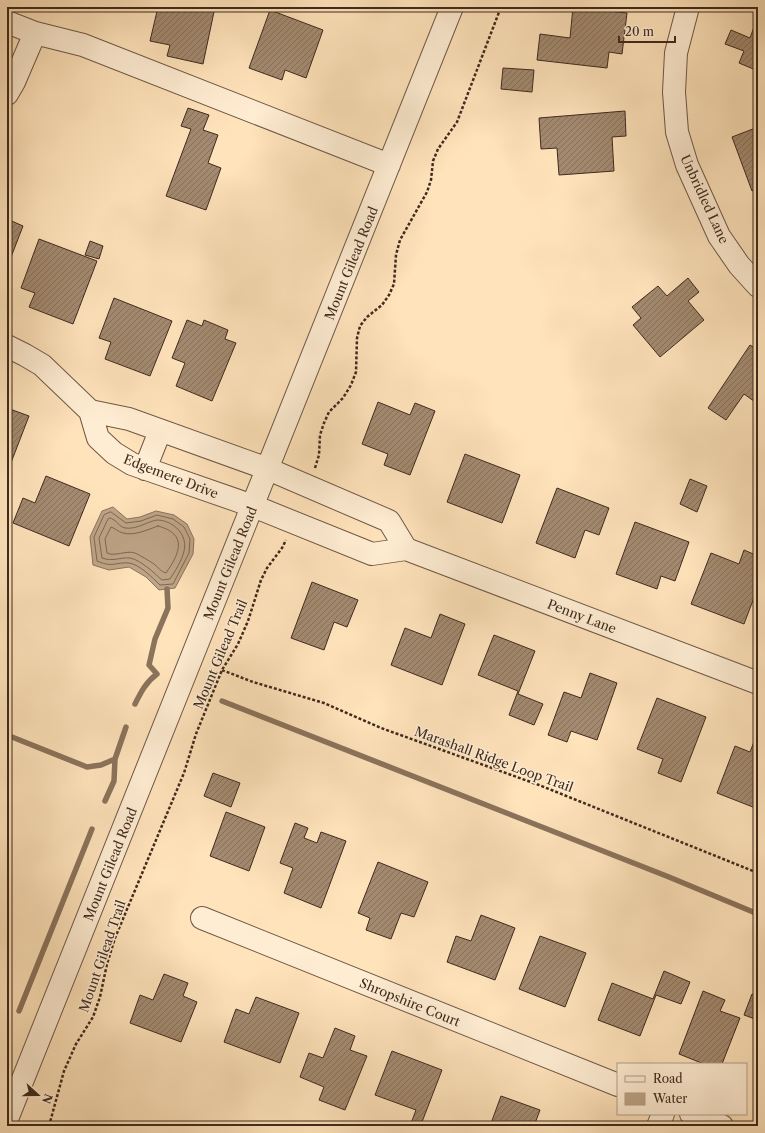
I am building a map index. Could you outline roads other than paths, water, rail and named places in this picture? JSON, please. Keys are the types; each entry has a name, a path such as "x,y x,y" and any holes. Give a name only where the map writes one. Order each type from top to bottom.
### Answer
{"street":[{"name":"Mount Gilead Road","path":"7,1119 452,7"},
{"name":"Unbridled Lane","path":"688,7 676,53 674,92 677,132 687,165 719,236 739,265 758,286"},
{"path":"7,22 35,33 83,44 389,165"},
{"path":"7,94 14,82 35,33"},
{"name":"Edgemere Drive","path":"7,346 25,354 42,365 90,411 98,438 114,454 145,469 253,506"},
{"path":"90,411 129,419 268,469 389,521 406,549"},
{"path":"145,469 160,431"},
{"name":"Penny Lane","path":"253,506 372,554 406,549 758,683"},
{"name":"Shropshire Court","path":"202,918 617,1085"},
{"path":"658,1126 663,1115"},
{"path":"694,1115 722,1126"}],"water":[{"path":"113,507 127,519 140,517 156,511 174,515 187,524 194,539 193,554 175,588 159,590 146,577 129,567 109,570 93,565 90,537 102,511"}],"waterway":[{"path":"135,704 147,684 157,674 149,665 155,639 168,608 167,589"},
{"path":"222,701 669,877 758,914"},
{"path":"105,801 114,781 115,759 126,727"},
{"path":"7,735 87,767 101,765 115,759"},
{"path":"19,1011 92,829"}]}
